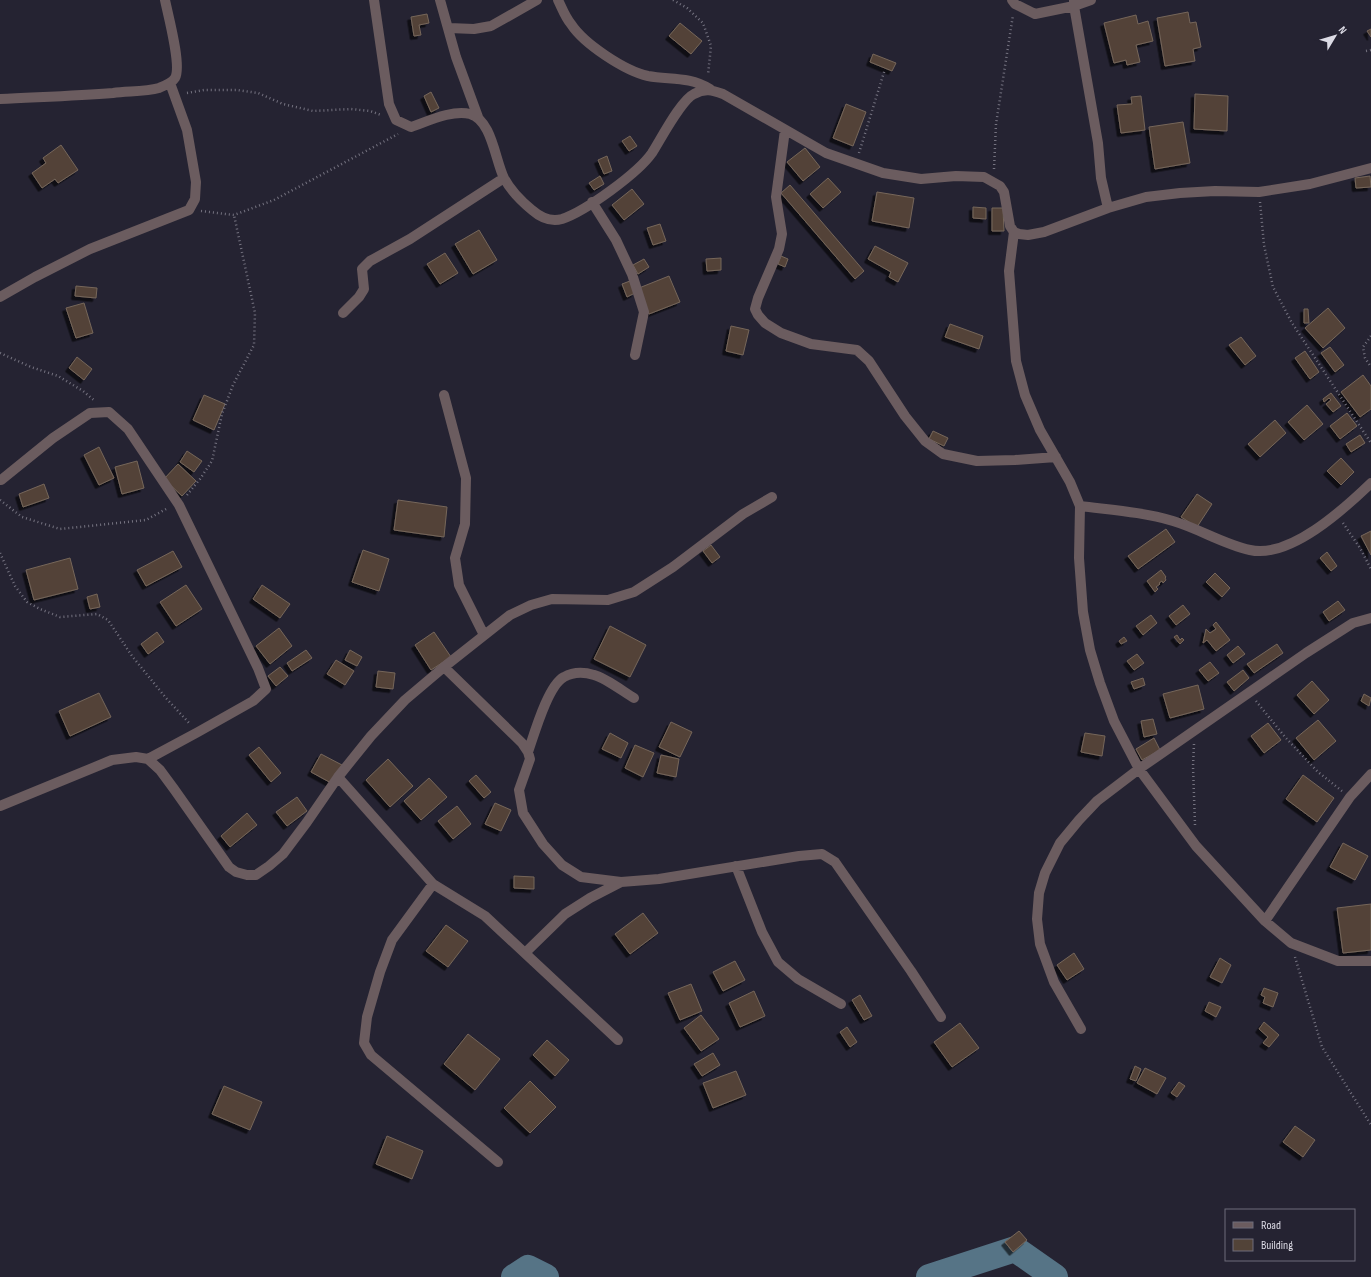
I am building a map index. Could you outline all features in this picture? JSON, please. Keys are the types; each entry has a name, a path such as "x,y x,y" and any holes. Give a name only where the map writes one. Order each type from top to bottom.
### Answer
{"street":[{"path":"0,99 60,97 136,91 159,88 170,83 175,78 175,47 165,0"},
{"path":"374,0 389,104 396,120 411,127 455,113 469,113 478,117"},
{"path":"440,0 456,57 478,117 491,140 504,178 511,190 541,217 553,220 562,219 581,210 610,191 636,170 651,154 684,104 693,94 708,88"},
{"path":"448,28 474,29 492,26 537,0"},
{"path":"558,0 570,24 586,42 626,68 648,76 681,78 723,94 826,153 883,173 921,179 956,176 984,177 994,181 1004,192 1010,226 1014,232 1019,234 1044,232 1108,208 1146,197 1215,191 1259,192 1310,184 1371,168"},
{"path":"1014,2 1035,14 1074,3 1091,0"},
{"path":"1074,3 1098,143 1101,178 1108,208"},
{"path":"0,298 35,277 90,250 189,210 195,199 196,182 186,130 170,83"},
{"path":"785,130 776,197 782,234 779,249 758,298 755,309 758,315 765,323 781,333 811,344 857,350 869,361 905,416 925,441 943,454 978,461 1056,457"},
{"path":"343,313 359,297 364,289 362,268 370,261 410,239 504,178"},
{"path":"592,202 616,240 632,274 644,312 635,355"},
{"path":"1014,232 1009,271 1016,361 1025,395 1040,430 1070,482 1080,506 1079,566 1083,612 1090,650 1114,721 1139,769 1196,846 1265,921 1291,943 1338,961 1371,961"},
{"path":"444,395 466,478 464,524 456,558 459,584 484,635"},
{"path":"0,480 53,438 90,413 109,412 128,429 178,504 258,668 266,689 253,701 148,759"},
{"path":"1080,506 1134,512 1173,521 1226,543 1252,551 1274,550 1302,538 1337,514 1371,483"},
{"path":"0,806 112,760 136,756 148,759 165,776 229,867 236,872 247,875 256,875 283,854 338,777 371,736 405,700 510,615 531,605 552,599 608,600 634,592 673,567 743,514 772,497"},
{"path":"1081,1029 1054,982 1040,944 1037,919 1039,893 1045,873 1060,843 1079,820 1098,801 1139,769 1250,692 1354,623 1371,618"},
{"path":"444,667 522,743 528,752 530,759 519,790 524,813 543,844 562,865 581,877 621,882 659,879 799,856 822,854 835,862 911,971 941,1018"},
{"path":"528,752 553,688 563,678 578,672 595,675 634,698"},
{"path":"1265,921 1350,797 1371,774"},
{"path":"338,777 433,884 485,916 526,952 618,1040"},
{"path":"736,866 762,932 778,962 798,979 841,1004"},
{"path":"526,952 565,914 590,898 621,882"},
{"path":"433,884 392,940 380,972 367,1017 364,1043 371,1055 498,1162"}],"path":[{"path":"673,0 687,8 703,23 711,46 708,88"},
{"path":"994,181 996,124 1014,2"},
{"path":"1366,51 1371,50"},
{"path":"856,163 885,69"},
{"path":"174,96 204,90 237,90 258,93 283,104 313,112 351,109 370,111 396,120"},
{"path":"189,210 234,215 274,200 411,127"},
{"path":"1259,192 1264,244 1272,287 1292,323 1371,443"},
{"path":"0,500 22,517 60,529 146,520 178,504 200,479 212,461 222,414 233,385 254,345 255,313 234,215"},
{"path":"1371,336 1363,347 1365,358 1371,367"},
{"path":"0,353 31,367 58,376 83,391 109,412"},
{"path":"1337,514 1360,548 1371,568"},
{"path":"0,553 15,586 27,602 60,617 97,614 108,620 132,656 166,698 198,732"},
{"path":"1250,692 1285,737 1318,772 1350,797"},
{"path":"1194,732 1193,766 1196,846"},
{"path":"1291,943 1322,1047 1371,1125"}],"building":[{"path":"1188,12 1190,23 1196,22 1201,47 1193,49 1195,61 1165,66 1157,18"},
{"path":"427,14 429,23 419,25 421,35 414,36 411,17"},
{"path":"1136,15 1138,24 1148,21 1153,41 1136,45 1140,62 1127,65 1126,60 1114,63 1104,23"},
{"path":"680,23 702,41 691,54 669,36"},
{"path":"1371,29 1371,37 1367,31"},
{"path":"873,54 896,63 892,71 870,62"},
{"path":"431,92 439,108 431,112 424,96"},
{"path":"1195,94 1228,96 1227,131 1194,129"},
{"path":"1141,96 1145,130 1121,133 1117,105 1132,104 1131,97"},
{"path":"846,104 866,112 853,146 833,138"},
{"path":"1183,122 1190,163 1155,169 1149,127"},
{"path":"630,136 637,146 629,151 622,141"},
{"path":"61,145 78,170 58,183 55,179 42,188 32,173 46,163 43,158"},
{"path":"805,148 820,167 803,181 787,162"},
{"path":"607,156 612,171 604,174 598,160"},
{"path":"600,176 604,184 594,190 589,183"},
{"path":"1370,176 1371,187 1356,188 1355,178"},
{"path":"828,178 841,192 823,208 810,194"},
{"path":"790,185 864,271 855,279 781,193"},
{"path":"632,189 644,204 624,220 612,205"},
{"path":"877,192 914,198 909,228 872,221"},
{"path":"973,207 986,208 986,219 973,218"},
{"path":"992,208 1003,208 1004,231 992,231"},
{"path":"660,224 666,241 653,245 647,228"},
{"path":"479,230 497,260 473,274 455,244"},
{"path":"875,246 908,263 898,282 889,277 891,272 868,259"},
{"path":"445,253 458,273 440,284 427,264"},
{"path":"781,256 788,259 785,267 778,264"},
{"path":"721,258 721,270 707,271 706,259"},
{"path":"644,259 649,267 638,274 633,265"},
{"path":"669,276 680,302 649,314 639,288"},
{"path":"630,281 635,293 627,297 622,284"},
{"path":"76,286 97,288 96,298 75,296"},
{"path":"84,303 93,333 76,338 66,308"},
{"path":"1328,308 1345,328 1323,348 1305,328"},
{"path":"1304,309 1308,309 1309,323 1304,323"},
{"path":"950,324 983,336 979,349 945,337"},
{"path":"731,326 749,330 743,355 726,351"},
{"path":"1241,337 1256,356 1245,365 1229,345"},
{"path":"1330,347 1344,365 1335,372 1321,353"},
{"path":"1305,351 1319,372 1310,379 1295,358"},
{"path":"77,357 92,369 84,380 69,368"},
{"path":"1363,375 1371,386 1371,409 1360,417 1341,392"},
{"path":"1331,393 1341,406 1333,412 1326,404 1331,400 1329,398 1324,402 1323,399"},
{"path":"204,395 225,404 214,430 193,420"},
{"path":"1307,405 1323,424 1304,440 1288,422"},
{"path":"1347,413 1357,426 1340,439 1330,426"},
{"path":"1275,420 1286,433 1260,457 1248,444"},
{"path":"933,431 948,438 944,446 929,439"},
{"path":"1360,435 1365,443 1351,452 1346,444"},
{"path":"99,447 114,478 99,485 84,455"},
{"path":"187,451 202,461 194,472 180,462"},
{"path":"1341,458 1354,472 1341,485 1327,471"},
{"path":"137,461 144,488 122,494 115,467"},
{"path":"178,464 196,481 182,496 164,479"},
{"path":"44,484 49,498 23,507 19,494"},
{"path":"1197,494 1212,504 1197,527 1181,517"},
{"path":"398,500 447,507 444,537 394,530"},
{"path":"1166,529 1175,542 1138,569 1128,556"},
{"path":"1371,531 1371,555 1361,536"},
{"path":"711,545 720,557 712,563 703,551"},
{"path":"363,550 389,559 379,591 352,582"},
{"path":"173,551 182,567 146,586 137,570"},
{"path":"1327,552 1337,566 1331,571 1320,558"},
{"path":"70,558 78,589 34,600 26,570"},
{"path":"1161,570 1166,577 1166,580 1163,583 1162,581 1159,583 1160,584 1156,587 1158,589 1155,592 1147,581"},
{"path":"1215,573 1230,588 1222,597 1206,582"},
{"path":"186,585 202,609 176,626 160,602"},
{"path":"262,585 290,604 280,618 253,599"},
{"path":"97,594 100,607 90,609 87,597"},
{"path":"1338,601 1345,610 1329,621 1323,612"},
{"path":"1183,605 1190,614 1176,625 1169,616"},
{"path":"1151,615 1157,623 1143,635 1136,626"},
{"path":"1216,622 1230,640 1216,651 1207,640 1203,643 1206,629 1210,633 1216,629 1213,625"},
{"path":"610,626 646,645 630,677 594,659"},
{"path":"279,628 292,646 270,664 256,646"},
{"path":"157,632 164,642 148,654 141,644"},
{"path":"434,632 451,657 431,670 415,645"},
{"path":"1177,635 1180,640 1182,638 1184,640 1180,644 1174,637"},
{"path":"1124,637 1127,641 1121,644 1119,641"},
{"path":"1277,644 1283,653 1254,673 1247,664"},
{"path":"1238,646 1245,654 1233,663 1227,655"},
{"path":"306,650 312,658 292,671 287,663"},
{"path":"350,650 362,657 357,666 345,660"},
{"path":"1137,654 1144,663 1134,670 1127,661"},
{"path":"336,660 354,671 345,685 327,674"},
{"path":"1210,662 1219,673 1208,681 1199,670"},
{"path":"280,667 288,676 276,686 268,676"},
{"path":"1243,670 1249,678 1234,691 1227,682"},
{"path":"378,671 395,673 393,689 376,687"},
{"path":"1143,678 1145,685 1134,689 1131,682"},
{"path":"1312,681 1329,700 1314,714 1297,695"},
{"path":"1198,685 1204,709 1170,718 1163,694"},
{"path":"99,693 111,717 70,736 59,711"},
{"path":"1364,694 1371,698 1369,706 1361,701"},
{"path":"1153,719 1157,734 1144,737 1141,721"},
{"path":"1318,720 1336,741 1314,760 1296,738"},
{"path":"671,722 692,732 680,757 659,747"},
{"path":"1268,723 1281,740 1264,753 1251,736"},
{"path":"610,733 628,743 621,758 602,749"},
{"path":"1085,733 1105,736 1102,756 1081,752"},
{"path":"1154,738 1160,750 1142,760 1136,749"},
{"path":"635,745 654,753 643,777 625,768"},
{"path":"259,747 281,773 271,782 249,755"},
{"path":"321,754 342,765 333,784 311,772"},
{"path":"661,755 679,759 676,777 657,773"},
{"path":"388,759 413,786 390,807 366,780"},
{"path":"476,775 491,792 484,798 469,781"},
{"path":"1303,775 1334,798 1317,822 1286,799"},
{"path":"429,778 447,797 421,820 404,801"},
{"path":"297,797 307,811 287,826 276,812"},
{"path":"495,803 511,810 501,831 485,824"},
{"path":"457,806 471,824 453,839 438,821"},
{"path":"247,813 257,825 230,847 221,836"},
{"path":"1343,843 1368,856 1355,880 1330,867"},
{"path":"514,876 534,877 534,889 514,888"},
{"path":"1371,904 1371,950 1343,953 1337,908"},
{"path":"643,913 658,933 630,954 615,934"},
{"path":"446,925 468,941 448,967 426,951"},
{"path":"1074,953 1084,969 1067,980 1057,965"},
{"path":"1220,958 1231,965 1222,983 1210,977"},
{"path":"735,961 745,980 723,991 713,972"},
{"path":"691,984 702,1011 680,1020 668,993"},
{"path":"1264,988 1278,993 1273,1007 1263,1003 1265,997 1261,995"},
{"path":"754,991 765,1016 740,1027 729,1003"},
{"path":"860,995 872,1016 864,1020 852,1000"},
{"path":"1209,1002 1221,1007 1216,1017 1205,1011"},
{"path":"701,1015 719,1039 701,1051 684,1028"},
{"path":"1264,1022 1279,1035 1269,1047 1263,1043 1268,1037 1259,1029"},
{"path":"960,1023 979,1048 952,1067 934,1042"},
{"path":"847,1027 857,1042 850,1047 840,1032"},
{"path":"468,1034 500,1059 475,1090 444,1064"},
{"path":"547,1040 569,1060 555,1076 533,1055"},
{"path":"713,1053 720,1065 702,1076 694,1064"},
{"path":"1135,1066 1141,1069 1136,1081 1130,1079"},
{"path":"1145,1068 1166,1078 1157,1094 1137,1083"},
{"path":"736,1071 746,1095 713,1108 703,1083"},
{"path":"530,1081 556,1107 530,1133 504,1108"},
{"path":"1179,1082 1185,1086 1177,1097 1171,1093"},
{"path":"224,1086 262,1102 250,1130 212,1114"},
{"path":"1295,1126 1315,1140 1303,1157 1283,1142"},
{"path":"387,1136 423,1151 412,1179 376,1164"},
{"path":"1019,1231 1027,1240 1013,1252 1005,1242"}],"waterway":[{"path":"929,1277 1015,1249 1055,1277"},
{"path":"514,1277 528,1268 546,1277"}]}
